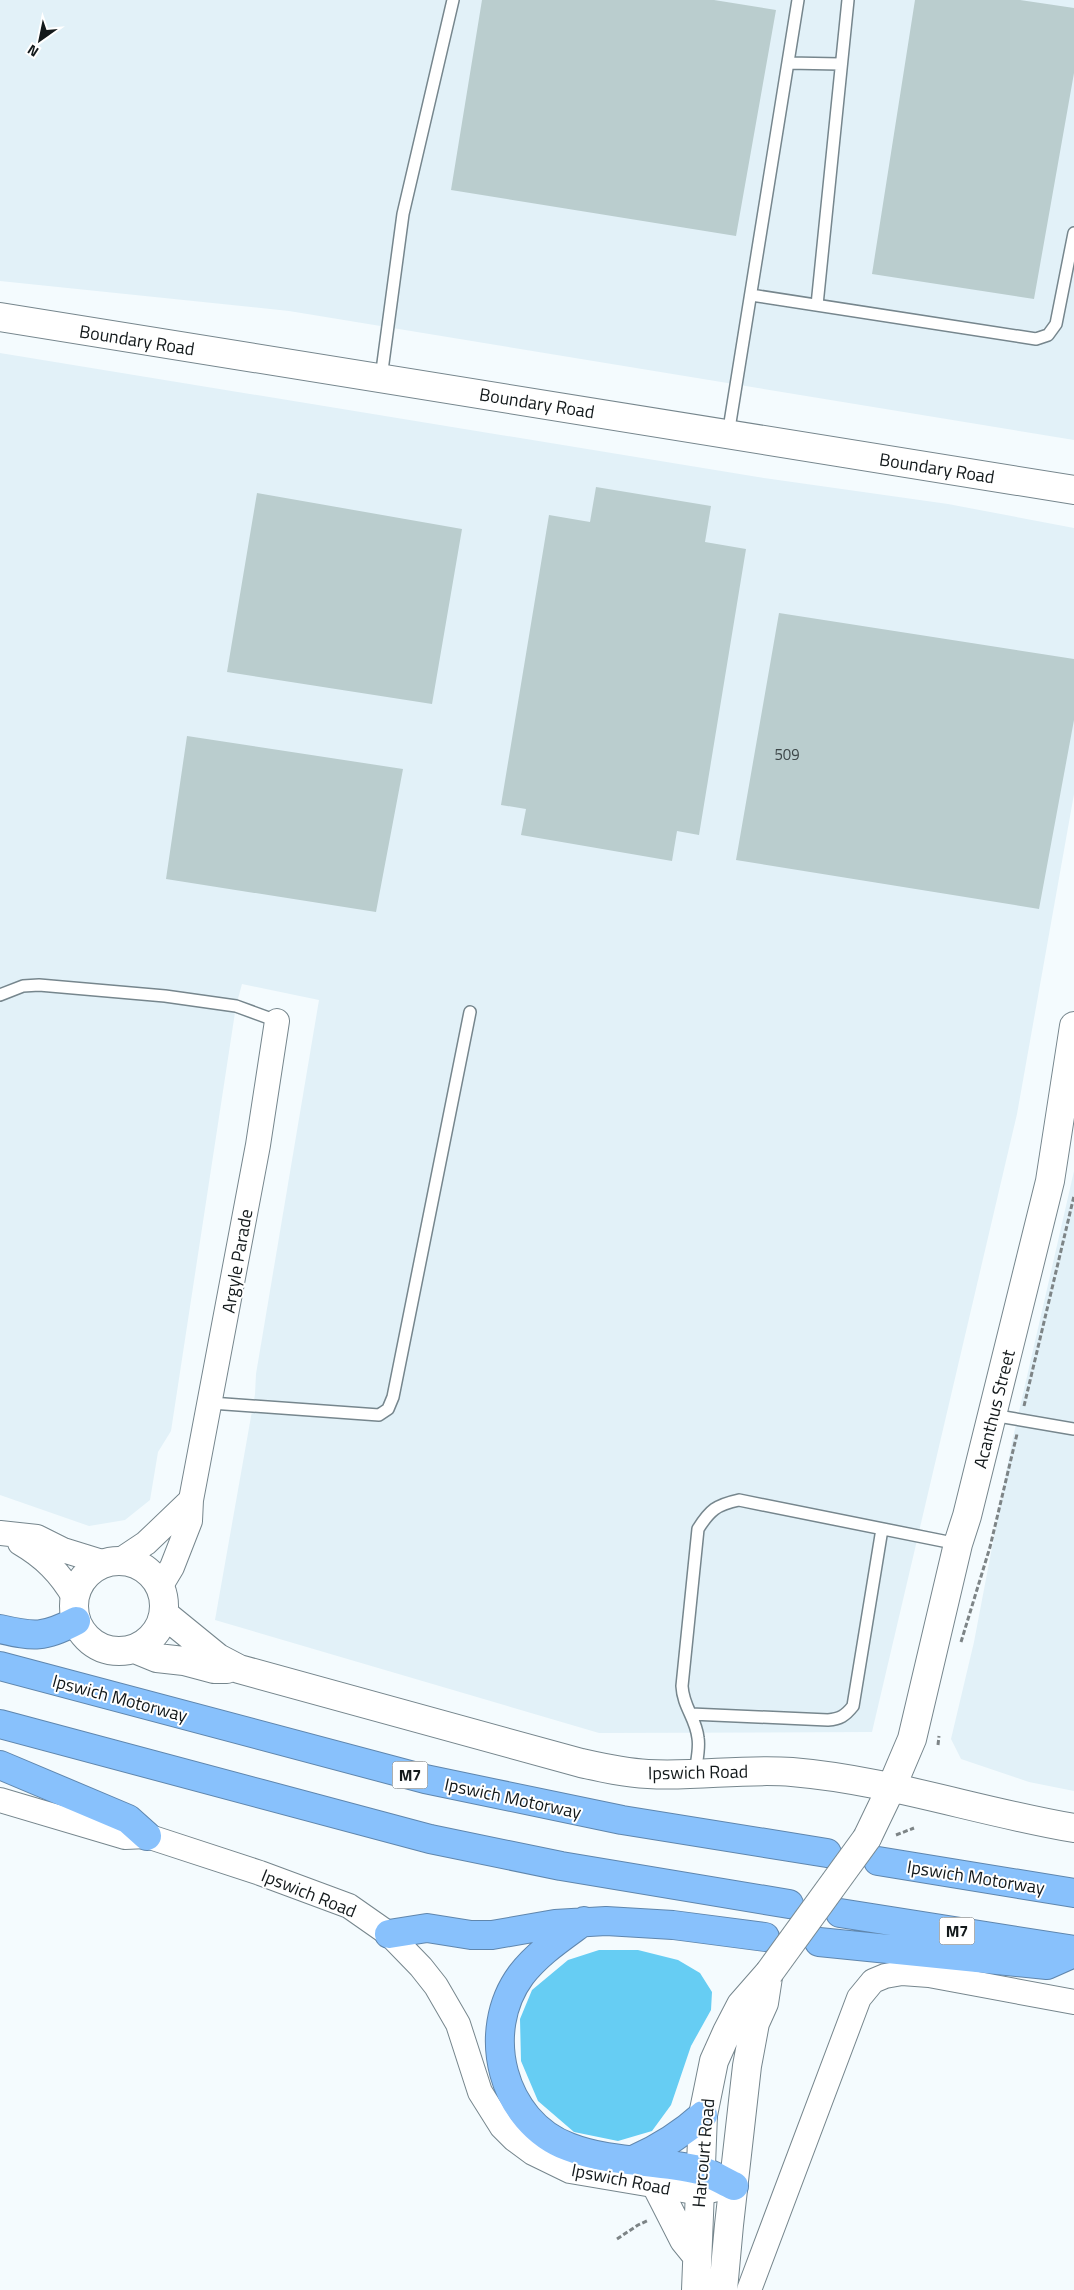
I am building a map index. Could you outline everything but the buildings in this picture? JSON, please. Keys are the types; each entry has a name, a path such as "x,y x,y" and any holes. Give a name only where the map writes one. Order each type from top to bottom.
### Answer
{"highway":[{"path":"0,1629 33,1636 46,1634 75,1609"},
{"name":"Ipswich Motorway","path":"0,1666 327,1754 444,1783 622,1820 828,1853"},
{"path":"0,1724 430,1839 561,1866 789,1904"},
{"path":"0,1765 128,1819 147,1836"},
{"name":"Ipswich Motorway","path":"879,1846 1074,1893"},
{"name":"M7","path":"840,1913 1074,1952"},
{"path":"389,1934 427,1928 470,1935 492,1935 584,1922 606,1921 664,1924 765,1937"},
{"path":"584,1922 544,1950 520,1977 508,2000 502,2024 499,2050 504,2076 513,2097 530,2122 550,2138 568,2147 597,2155 633,2160 700,2182 734,2186"},
{"path":"819,1942 1047,1965 1074,1952"},
{"path":"633,2160 664,2145 683,2133 703,2115"}],"main road":[{"name":"Boundary Road","path":"0,318 1074,490"},
{"name":"Acanthus Street","path":"892,1786 916,1725 958,1544 967,1516 1050,1181 1074,1026"},
{"path":"112,1562 132,1563 144,1568 153,1576 160,1587 164,1600 164,1614 154,1636 135,1649 120,1652 106,1650 93,1644 83,1634 75,1609 78,1585 85,1575 112,1562"},
{"name":"Ipswich Road","path":"164,1614 218,1658 239,1669 615,1771 648,1774 695,1774 739,1770 792,1772 892,1786 1026,1820 1074,1828"},
{"name":"Ipswich Road","path":"135,1649 157,1658 184,1661 214,1669 239,1669"},
{"name":"Harcourt Road","path":"696,2290 703,2115 714,2061 726,2032 741,2005 879,1846 892,1786"},
{"name":"Harcourt Road","path":"723,2290 750,2045 755,2023 764,2003 769,1973"},
{"path":"657,2187 684,2240 697,2256"}],"street":[{"name":"Argyle Parade","path":"160,1587 172,1567 190,1521 191,1500 211,1403 258,1145 277,1021"},
{"path":"2,1533 37,1537 62,1550 112,1562 146,1543 191,1500"},
{"path":"2,1533 46,1560 61,1576 75,1609"},
{"name":"Ipswich Road","path":"0,1800 125,1838 147,1836 320,1894 349,1906 389,1934 421,1967 449,2006 465,2044 480,2092 498,2122 508,2133 533,2153 570,2171 657,2187 700,2182"},
{"path":"749,2290 859,1998 873,1981 885,1976 902,1973 929,1975 1074,2002"}],"lane":[{"path":"381,378 403,214 453,0"},
{"path":"728,435 798,0"},
{"path":"817,305 848,0"},
{"path":"788,63 840,64"},
{"path":"751,295 1036,339 1048,335 1056,324 1074,233"},
{"path":"0,994 23,986 39,984 165,996 236,1006 277,1021"},
{"path":"211,1403 379,1415 388,1409 394,1397 470,1012"},
{"path":"992,1415 1074,1429"},
{"path":"695,1774 698,1739 691,1714 683,1701 682,1686 698,1529 708,1514 721,1504 739,1500 958,1544"},
{"path":"691,1714 828,1720 839,1720 846,1715 853,1706 882,1529"}],"path":[{"path":"960,1646 990,1547 1074,1196"},
{"path":"938,1745 939,1735"},
{"path":"879,1846 914,1828"}],"shaded area":[{"path":"0,0 1074,0 1074,440 289,311 0,281"},
{"path":"0,353 764,478 948,504 1074,528 1074,794 1017,1114 872,1732 599,1733 215,1620 255,1394 256,1374 319,1000 242,984 236,1006 171,1431 158,1452 150,1500 125,1520 89,1526 0,1495"},
{"path":"1074,1171 1074,1791 1029,1782 961,1759 951,1739 974,1642 1012,1442"},
{"path":"599,1950 638,1950 678,1960 700,1973 712,1992 711,2010 691,2046 671,2105 652,2131 618,2141 574,2132 538,2101 521,2061 520,2019 532,1990 568,1960"}]}
